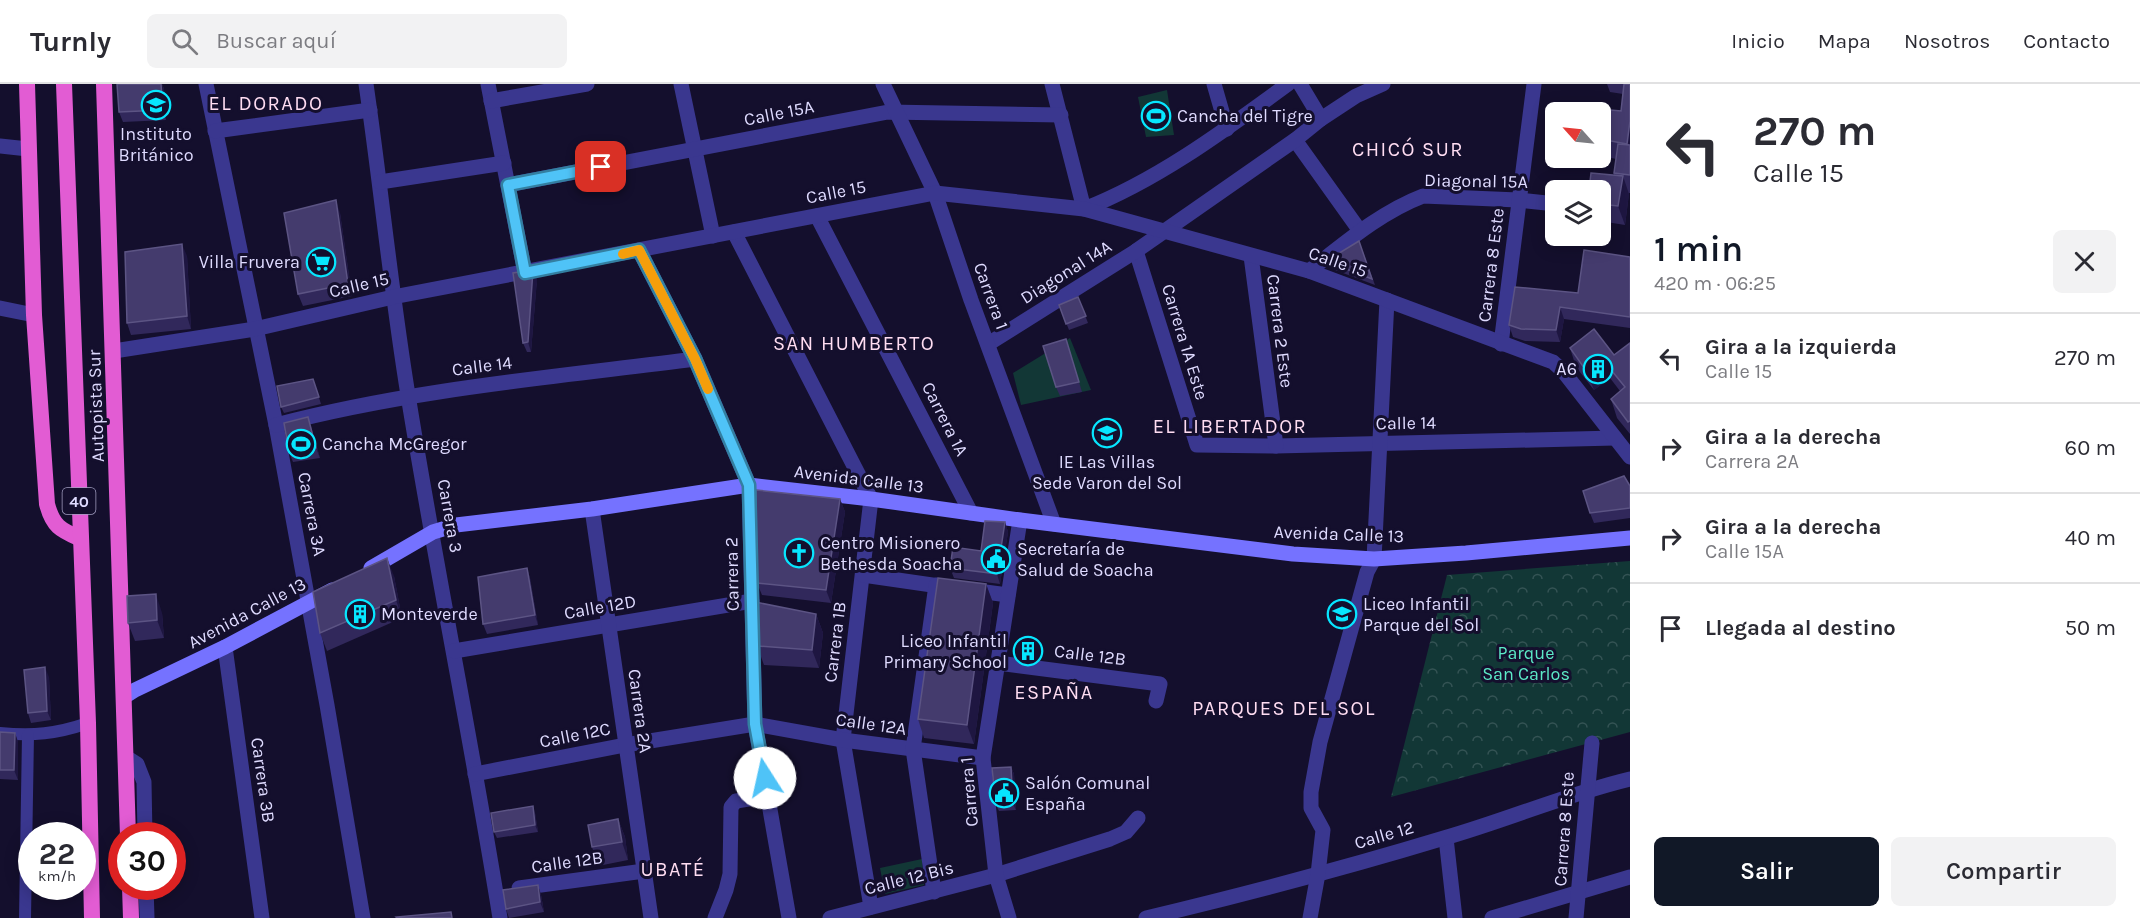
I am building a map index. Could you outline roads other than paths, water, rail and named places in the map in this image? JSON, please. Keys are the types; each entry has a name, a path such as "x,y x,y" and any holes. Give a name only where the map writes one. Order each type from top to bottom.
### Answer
{"highway":[{"name":"40","path":"27,84 34,315 47,504 51,519 62,531 81,539"},
{"name":"Autopista Sur","path":"64,84 83,648 88,723 92,918"},
{"name":"Autopista Sur","path":"104,84 128,822"},
{"path":"130,900 131,918"}],"main road":[{"name":"Avenida Calle 13","path":"124,697 309,603 433,532 456,525 592,509 749,485 1293,554 1374,559 1630,538"}],"street":[{"name":"Carrera 3A","path":"206,84 276,425 363,918"},
{"name":"Carrera 3","path":"366,84 408,395 500,918"},
{"path":"488,84 525,273"},
{"path":"491,101 587,84"},
{"path":"681,84 713,236"},
{"name":"Carrera 1","path":"883,84 934,193 1054,524"},
{"path":"1052,84 1084,209 1107,200 1142,181 1227,129 1288,84"},
{"path":"1214,84 1227,129"},
{"path":"1300,84 1321,119"},
{"name":"Diagonal 14A","path":"988,344 1136,251 1295,140 1321,119 1356,96 1383,84"},
{"name":"Carrera 8 Este","path":"1501,344 1534,84"},
{"path":"215,132 369,110"},
{"name":"Calle 15A","path":"508,185 888,112 1061,115"},
{"path":"1295,140 1360,231"},
{"path":"0,146 28,149"},
{"path":"381,182 504,163"},
{"name":"Calle 15","path":"114,351 255,329 393,297 934,193 1084,209 1309,271 1552,362 1563,371 1615,438"},
{"name":"Diagonal 15A","path":"1309,271 1360,231 1423,196 1545,203"},
{"name":"Carrera 1A","path":"818,216 971,513"},
{"path":"734,232 871,499"},
{"name":"Carrera 2","path":"639,250 695,359 749,485 755,724 789,918"},
{"name":"Carrera 1A Este","path":"1136,251 1197,445"},
{"name":"Carrera 2 Este","path":"1251,256 1276,446"},
{"path":"1310,918 1323,830 1311,808 1311,792 1320,742 1367,573 1374,559 1387,300"},
{"path":"0,308 34,315"},
{"name":"Calle 14","path":"276,425 320,413 408,395 695,359"},
{"path":"1615,438 1630,457"},
{"name":"Calle 14","path":"1197,445 1276,446 1615,438"},
{"name":"Carrera 1B","path":"871,499 843,740 871,907"},
{"name":"Carrera 2A","path":"592,509 651,918"},
{"name":"Carrera 1","path":"1010,918 996,874 983,758 1020,520"},
{"path":"863,575 1008,596"},
{"path":"934,892 913,749 936,585"},
{"name":"Calle 12D","path":"454,651 752,601"},
{"name":"Carrera 3B","path":"225,647 262,918"},
{"name":"Calle 12B","path":"998,663 1160,684 1156,701"},
{"path":"0,733 28,735 61,732 88,723"},
{"name":"Calle 12A","path":"755,724 843,740 983,758"},
{"name":"Calle 12C","path":"475,774 625,745 755,724"},
{"path":"26,918 28,735"},
{"name":"Carrera 8 Este","path":"1576,918 1592,743"},
{"path":"126,757 137,764 144,782 145,822"},
{"name":"Calle 12","path":"1146,918 1318,874 1446,838 1586,790 1630,779"},
{"path":"715,918 730,874 729,811 736,801 768,796"},
{"name":"Calle 12 Bis","path":"830,918 934,892 1110,839 1126,832 1138,819"},
{"path":"1446,838 1455,918"},
{"name":"Calle 12B","path":"496,891 644,871"},
{"path":"1492,918 1630,878"},
{"path":"146,900 147,918"}],"place":[{"name":"Instituto Británico","path":"156,105"},
{"name":"Cancha del Tigre","path":"1156,116"},
{"name":"Villa Fruvera","path":"321,262"},
{"name":"A6","path":"1598,369"},
{"name":"IE Las Villas Sede Varon del Sol","path":"1107,433"},
{"name":"Cancha McGregor","path":"301,444"},
{"name":"Centro Misionero Bethesda Soacha","path":"799,553"},
{"name":"Secretaría de Salud de Soacha","path":"996,559"},
{"name":"Monteverde","path":"360,614"},
{"name":"Liceo Infantil Parque del Sol","path":"1342,614"},
{"name":"Liceo Infantil Primary School","path":"1028,651"},
{"name":"Salón Comunal España","path":"1004,793"}],"district":[{"name":"EL DORADO","path":"266,103"},
{"name":"CHICÓ SUR","path":"1408,149"},
{"name":"SAN HUMBERTO","path":"854,343"},
{"name":"EL LIBERTADOR","path":"1230,426"},
{"name":"ESPAÑA","path":"1054,692"},
{"name":"PARQUES DEL SOL","path":"1284,708"},
{"name":"UBATÉ","path":"673,869"}],"park label":[{"name":"Parque San Carlos","path":"1526,663"}]}
